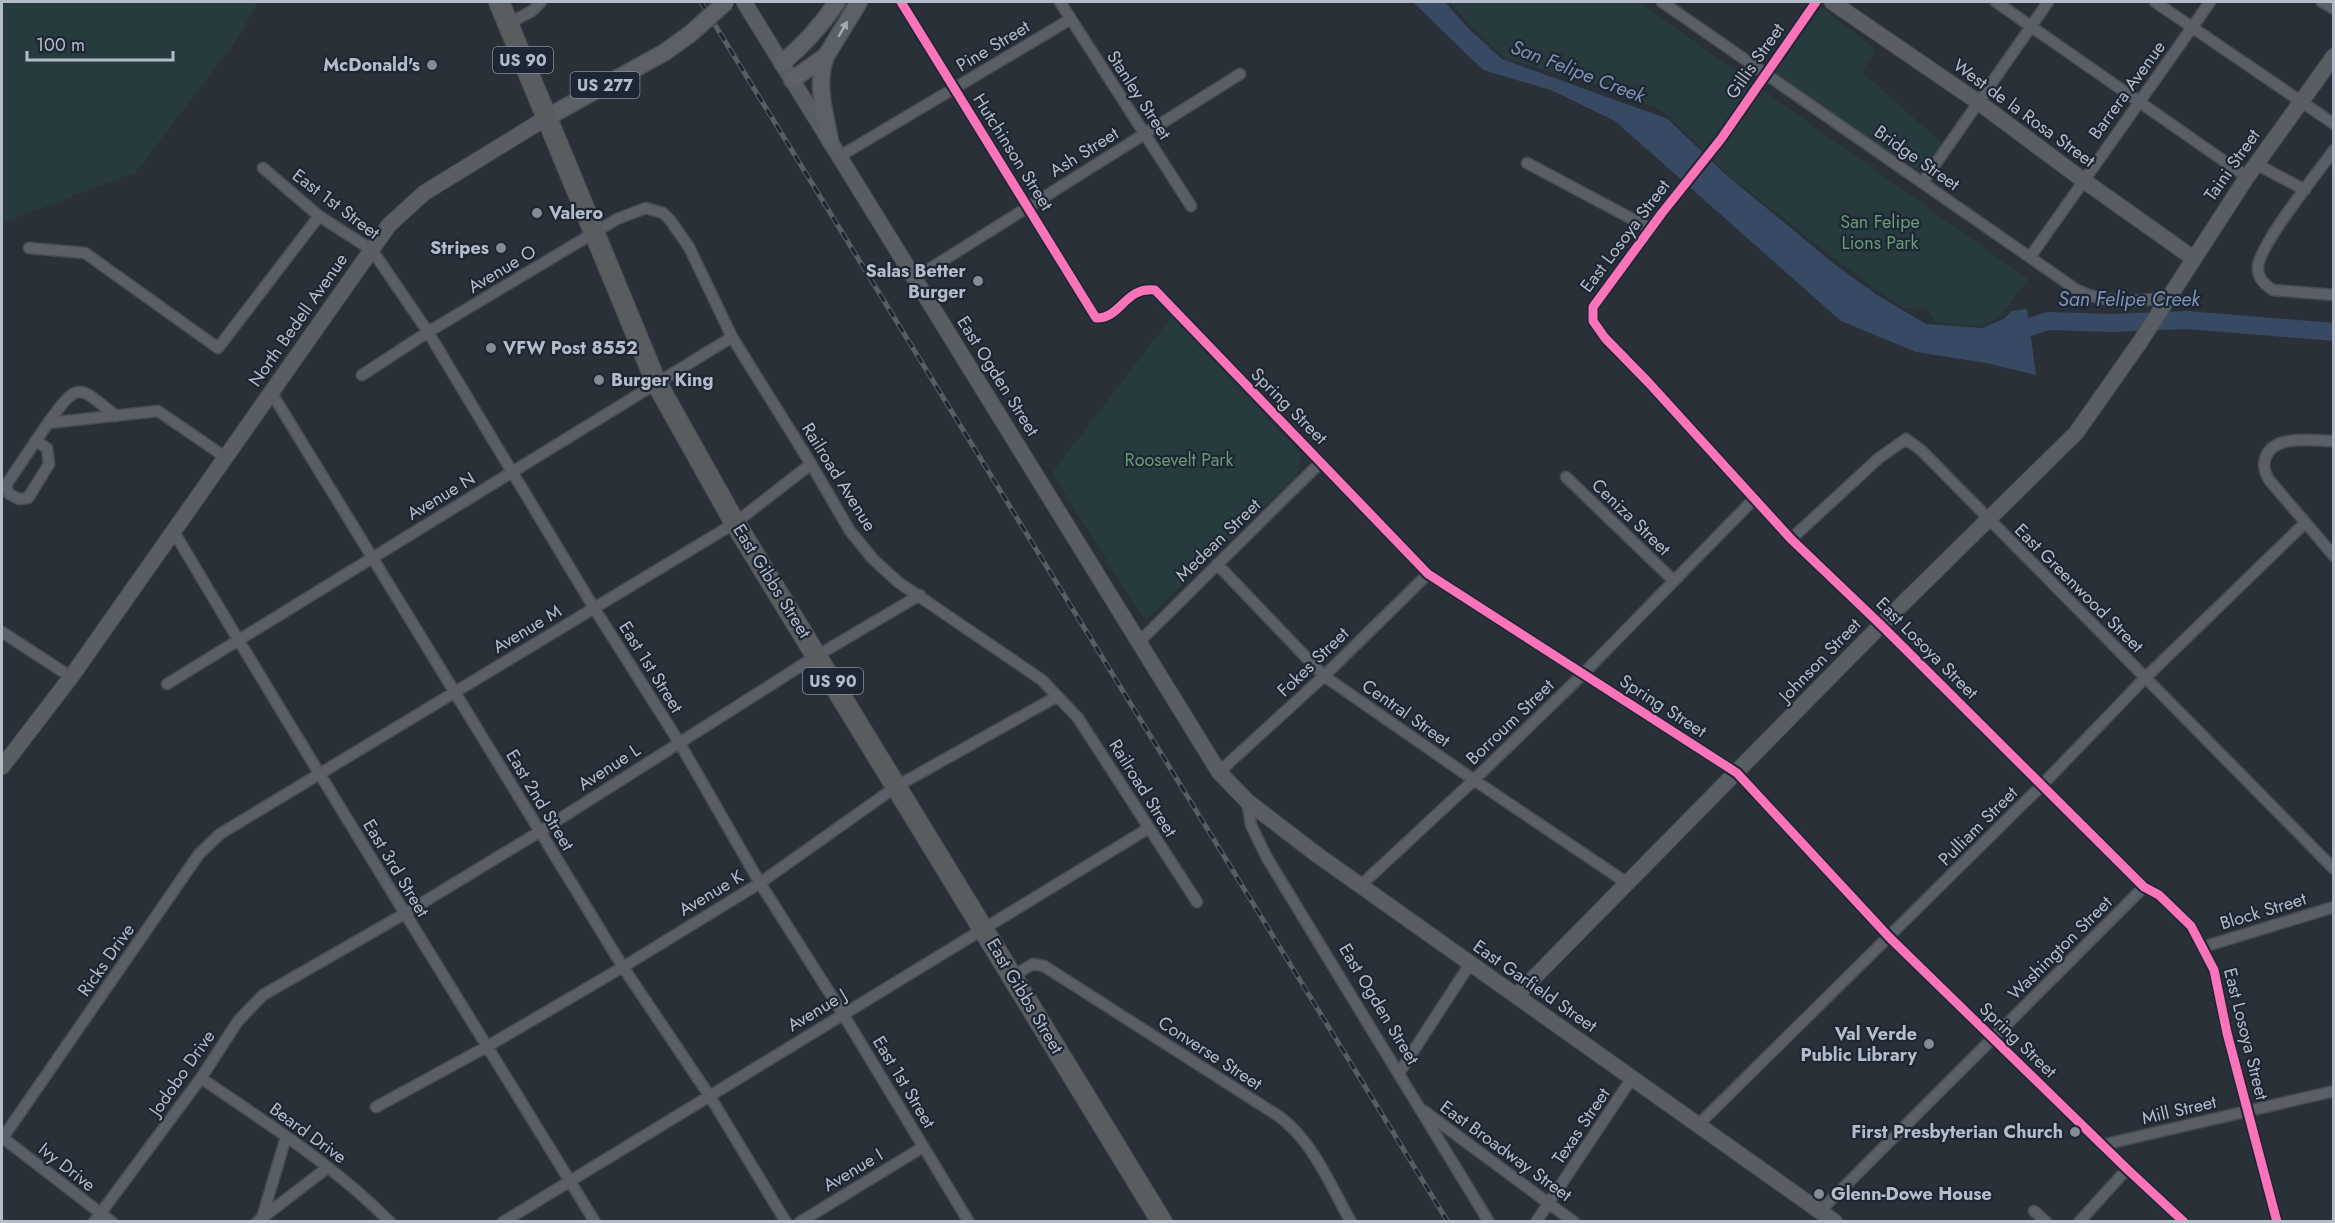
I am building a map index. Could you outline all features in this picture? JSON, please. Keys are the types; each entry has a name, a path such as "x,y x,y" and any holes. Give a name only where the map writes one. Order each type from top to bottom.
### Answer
{"highway":[{"name":"East Gibbs Street","path":"499,2 656,382 735,523 818,655 1162,1221"}],"main road":[{"name":"North Bedell Avenue","path":"2,767 71,677 389,225 424,193 546,118 665,52 690,34 726,2"},
{"name":"East Ogden Street","path":"744,2 1219,772"},
{"path":"782,63 806,43 837,2"},
{"path":"831,141 821,86 822,66 859,2"},
{"name":"West de la Rosa Street","path":"1832,2 1978,102 2193,258"},
{"path":"792,80 826,56"},
{"name":"Taini Street","path":"2163,305 2247,177 2334,56"},
{"name":"Johnson Street","path":"1516,996 1881,625 2076,432 2140,342 2163,305"},
{"name":"East Garfield Street","path":"1219,772 1247,801 1360,886 1698,1125 1816,1218 1835,1221"}],"street":[{"path":"508,23 532,11 541,2"},
{"name":"Stanley Street","path":"1060,2 1191,206"},
{"name":"Bridge Street","path":"1662,2 2077,290 2109,301 2163,305"},
{"name":"Gillis Street","path":"1721,139 1816,2"},
{"path":"1996,2 2247,177"},
{"path":"1923,182 2048,2"},
{"path":"2155,2 2334,124"},
{"name":"Barrera Avenue","path":"2030,257 2210,2"},
{"path":"2322,2 2334,9"},
{"name":"Hutchinson Street","path":"901,3 1096,318"},
{"name":"Pine Street","path":"840,156 1071,19"},
{"name":"Ash Street","path":"915,278 1240,74"},
{"name":"East Losoya Street","path":"1721,139 1593,307 1593,321 1605,338 1791,539 2144,886 2159,895 2191,926 2214,970 2227,1033 2277,1221"},
{"path":"2329,295 2273,290 2260,278 2258,268 2259,259 2273,236 2334,150"},
{"path":"1527,163 1651,229"},
{"path":"2256,164 2305,190"},
{"name":"East 1st Street","path":"263,168 319,216 372,250 428,332 594,608 678,742 760,883 969,1221"},
{"name":"Avenue O","path":"362,375 428,332 617,219 646,208 663,213"},
{"name":"Railroad Avenue","path":"663,213 678,229 689,247 732,337 812,464 850,531 873,559 898,582 1042,680 1056,697"},
{"path":"29,248 85,253 218,348 319,216"},
{"name":"Spring Street","path":"1096,318 1110,315 1138,291 1145,288 1155,290 1428,574 1737,773 1889,937 2127,1169 2184,1221"},
{"name":"Avenue N","path":"167,684 732,337"},
{"path":"35,441 47,448 49,464 28,498 19,499 9,494 6,485 35,441 69,394 79,391 90,394 116,416"},
{"name":"East 2nd Street","path":"271,392 539,832 623,967 709,1095 786,1221"},
{"path":"48,423 158,411 225,457"},
{"name":"East Greenwood Street","path":"1791,539 1879,458 1906,439 1922,452 2334,869"},
{"path":"2334,441 2280,443 2266,455 2264,464 2265,474 2334,556"},
{"name":"Medean Street","path":"1138,642 1321,462"},
{"name":"Avenue M","path":"252,814 735,523 812,464"},
{"name":"Ceniza Street","path":"1566,477 1673,580"},
{"name":"Borroum Street","path":"1360,886 1583,674 1754,499"},
{"name":"Pulliam Street","path":"1698,1125 2042,785 2145,678 2305,523"},
{"name":"East 3rd Street","path":"173,530 404,914 595,1221"},
{"name":"Central Street","path":"1217,564 1324,676 1473,780 1627,883"},
{"name":"Fokes Street","path":"1219,772 1324,676 1428,574"},
{"name":"Avenue L","path":"315,964 404,914 539,832 678,742 920,595"},
{"path":"3,638 71,677"},
{"name":"Avenue K","path":"376,1107 488,1046 623,967 760,883 897,786 1056,697"},
{"name":"Railroad Street","path":"1056,697 1077,718 1197,902"},
{"name":"East Ogden Street","path":"1247,801 1251,825 1267,858 1489,1221"},
{"name":"Ricks Drive","path":"2,1138 199,854 220,834 252,814"},
{"name":"Avenue J","path":"503,1221 1149,828"},
{"name":"Washington Street","path":"1816,1218 2144,886"},
{"name":"Block Street","path":"2203,947 2334,907"},
{"name":"Jodobo Drive","path":"97,1217 201,1078 238,1021 263,995 315,964"},
{"name":"Converse Street","path":"1013,976 1033,964 1044,966 1280,1117 1306,1142 1351,1221"},
{"path":"1399,1072 1470,964"},
{"name":"Beard Drive","path":"201,1078 327,1168 369,1200 390,1221"},
{"name":"Texas Street","path":"1536,1221 1632,1078"},
{"name":"Mill Street","path":"2102,1144 2248,1112 2334,1090"},
{"name":"East Broadway Street","path":"1419,1107 1574,1221"},
{"path":"259,1220 286,1137"},
{"name":"Ivy Drive","path":"2,1138 97,1217 112,1221"},
{"name":"Avenue I","path":"800,1221 923,1147"},
{"path":"259,1220 327,1168"},
{"path":"2079,1221 2127,1169"},
{"path":"2034,1211 2046,1221"}],"green space":[{"path":"2,2 259,2 232,46 136,172 2,223"},
{"name":"San Felipe Lions Park","path":"1450,2 1639,2 2028,279 2001,316 1981,326 1935,322 1927,309 1903,308 1844,266 1732,178 1664,112 1606,87 1502,57"},
{"path":"1822,7 1876,50 1862,72 1943,144 1922,172 1771,77"},
{"name":"Roosevelt Park","path":"1173,315 1301,454 1297,476 1146,618 1141,615 1052,473"}],"water":[{"path":"1413,2 1445,2 1468,28 1502,59 1668,119 1724,173 1833,263 1877,295 1926,324 1983,328 2005,318 2011,311 2027,309 2036,375 1986,363 1916,352 1841,321 1615,121 1551,90 1483,70"}],"waterway":[{"name":"San Felipe Creek","path":"2008,334 2048,321 2112,323 2187,320 2334,332"}],"railway":[{"path":"701,2 1448,1222"}],"cycle path":[{"path":"901,2 1096,318 1112,313 1137,293 1155,290 1428,574 1737,773 1889,937 2184,1222"},
{"path":"1816,2 1721,139 1662,213 1593,307 1593,321 1605,338 1791,539 1881,625 2144,887 2159,895 2191,926 2214,970 2227,1033 2277,1222"}],"place":[{"name":"McDonald's","path":"432,65"},
{"name":"Valero","path":"537,213"},
{"name":"Stripes","path":"501,248"},
{"name":"Salas Better Burger","path":"978,281"},
{"name":"VFW Post 8552","path":"491,348"},
{"name":"Burger King","path":"599,380"},
{"name":"Val Verde Public Library","path":"1929,1044"},
{"name":"First Presbyterian Church","path":"2075,1132"},
{"name":"Glenn-Dowe House","path":"1819,1194"}]}
